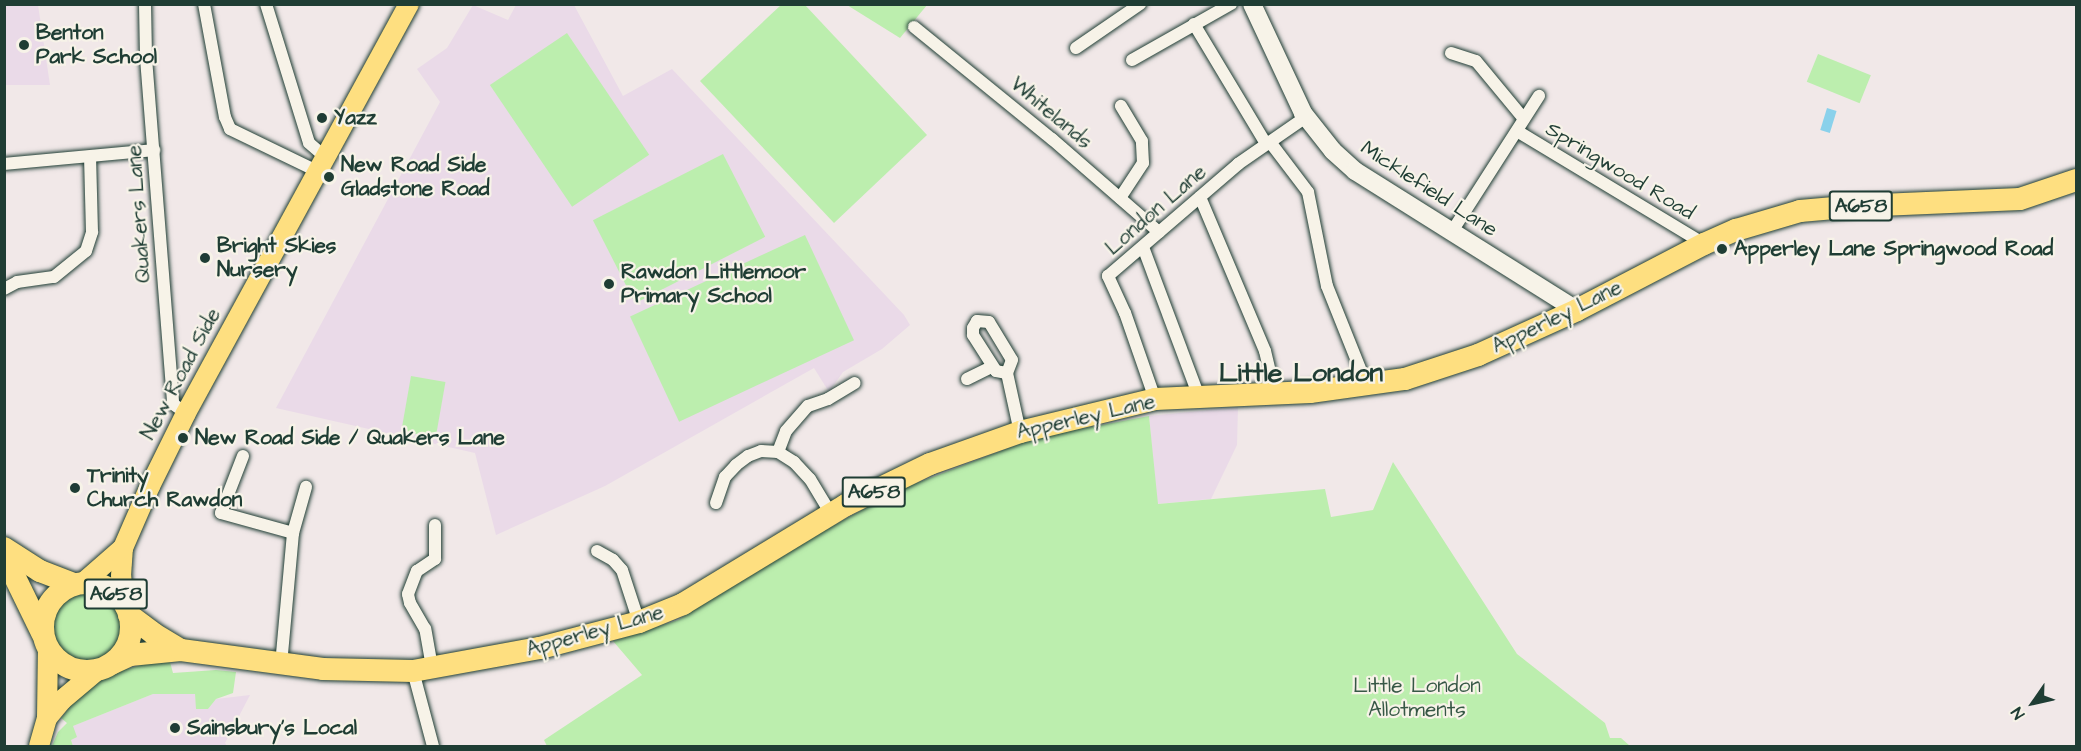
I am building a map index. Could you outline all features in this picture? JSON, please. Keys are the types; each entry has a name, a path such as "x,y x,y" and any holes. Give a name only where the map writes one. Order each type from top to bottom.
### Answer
{"highway":[{"name":"Apperley Lane","path":"106,666 130,655 181,650 322,669 422,669 540,648 639,622 683,604 831,514 930,464 1020,432 1155,399 1367,386 1441,369 1577,310 1704,244 1736,230 1800,211 1857,206 2020,199 2076,180"},
{"name":"A658","path":"4,548 40,571 79,583 103,586 115,592 127,609 129,641 106,666 85,671 70,668 57,660 45,642 4,555"},
{"name":"A658","path":"45,642 42,623 50,602 57,594 79,583"},
{"name":"Apperley Lane","path":"127,609 154,634 181,650"}],"main road":[{"name":"Micklefield Lane","path":"1252,4 1306,117 1333,151 1355,171 1577,310"},
{"name":"New Road Side","path":"127,609 121,576 123,548 186,413 322,165 402,9"},
{"name":"Micklefield Lane","path":"1553,294 1601,297"},
{"name":"New Road Side","path":"79,583 123,548"},
{"path":"39,747 47,718 45,642"},
{"path":"47,718 62,700 106,666"}],"street":[{"name":"Quakers Lane","path":"145,4 146,58 173,404 186,413"},
{"path":"204,4 225,117 230,129 241,136 286,154 322,165"},
{"path":"266,4 309,143 322,165"},
{"path":"1076,48 1140,4"},
{"path":"1132,60 1231,4"},
{"path":"1194,24 1268,143 1308,192 1327,286 1367,386"},
{"name":"Whitelands","path":"914,27 1159,232"},
{"path":"1451,53 1476,61 1524,119"},
{"name":"Springwood Road","path":"1451,233 1539,96"},
{"path":"1120,198 1143,163 1142,141 1121,106"},
{"name":"London Lane","path":"1155,399 1125,314 1108,276 1200,197 1268,143 1306,117"},
{"name":"Springwood Road","path":"1517,131 1704,244"},
{"path":"4,164 154,150"},
{"path":"4,289 17,282 54,277 69,268 86,251 92,232 90,157"},
{"path":"1200,197 1265,351 1275,393"},
{"path":"1143,247 1199,397"},
{"path":"1007,373 999,373 992,367 973,334 974,325 981,320 989,322 1012,360 1007,373 1020,432"},
{"path":"967,379 992,367"},
{"path":"778,452 786,431 808,406 828,399 855,383"},
{"path":"716,503 725,477 736,465 748,456 761,451 778,452 794,462 810,479 831,514"},
{"path":"243,456 221,513 293,534"},
{"path":"281,664 293,534 306,487"},
{"path":"433,747 422,669 425,629 410,603 408,594 417,571 435,559 435,525"},
{"path":"597,551 613,560 622,570 639,622"}],"shaded area":[{"name":"Benton Park School","path":"4,5 38,5 50,85 5,85"},
{"name":"Rawdon Littlemoor Primary School","path":"473,5 508,20 516,5 574,5 623,96 672,69 904,315 910,325 882,349 843,372 829,392 814,368 605,486 496,535 475,453 276,408 440,102 417,69 447,48"},
{"path":"1238,407 1237,445 1211,499 1157,504 1149,416"},
{"path":"153,694 195,694 197,709 208,709 216,699 250,695 225,743 227,746 73,746 71,740 73,726"}],"green space":[{"path":"782,4 805,5 927,135 834,223 700,81"},
{"path":"847,5 927,5 900,38"},
{"path":"567,33 649,155 572,207 490,85"},
{"path":"1818,54 1871,75 1860,103 1807,82"},
{"path":"723,154 765,237 635,303 593,220"},
{"path":"805,235 854,340 679,422 630,317"},
{"path":"411,376 445,382 436,437 401,431"},
{"name":"Little London Allotments","path":"1149,416 1158,504 1325,489 1331,517 1373,510 1393,462 1517,654 1605,723 1610,738 1621,738 1630,746 547,746 544,740 642,675 613,641 678,620 764,563 901,489 1038,437"},
{"path":"80,593 94,593 106,598 116,608 121,627 116,646 106,656 94,661 80,661 68,656 58,646 53,634 53,620 58,608 68,598"},
{"path":"170,662 173,673 216,670 236,672 233,693 216,699 208,709 196,709 195,694 153,694 73,726 77,737 71,740 73,746 52,746 58,732 67,723 61,718 77,698 94,684 116,672 145,664"}],"water":[{"path":"1827,108 1837,111 1830,133 1820,130"}],"place":[{"name":"Benton Park School","path":"24,45"},
{"name":"Yazz","path":"322,118"},
{"name":"New Road Side Gladstone Road","path":"329,177"},
{"name":"Apperley Lane Springwood Road","path":"1722,249"},
{"name":"Bright Skies Nursery","path":"205,258"},
{"name":"Rawdon Littlemoor Primary School","path":"609,284"},
{"name":"New Road Side / Quakers Lane","path":"183,438"},
{"name":"Trinity Church Rawdon","path":"75,488"},
{"name":"Sainsbury's Local","path":"175,728"}],"district":[{"name":"Little London","path":"1301,374"}]}
